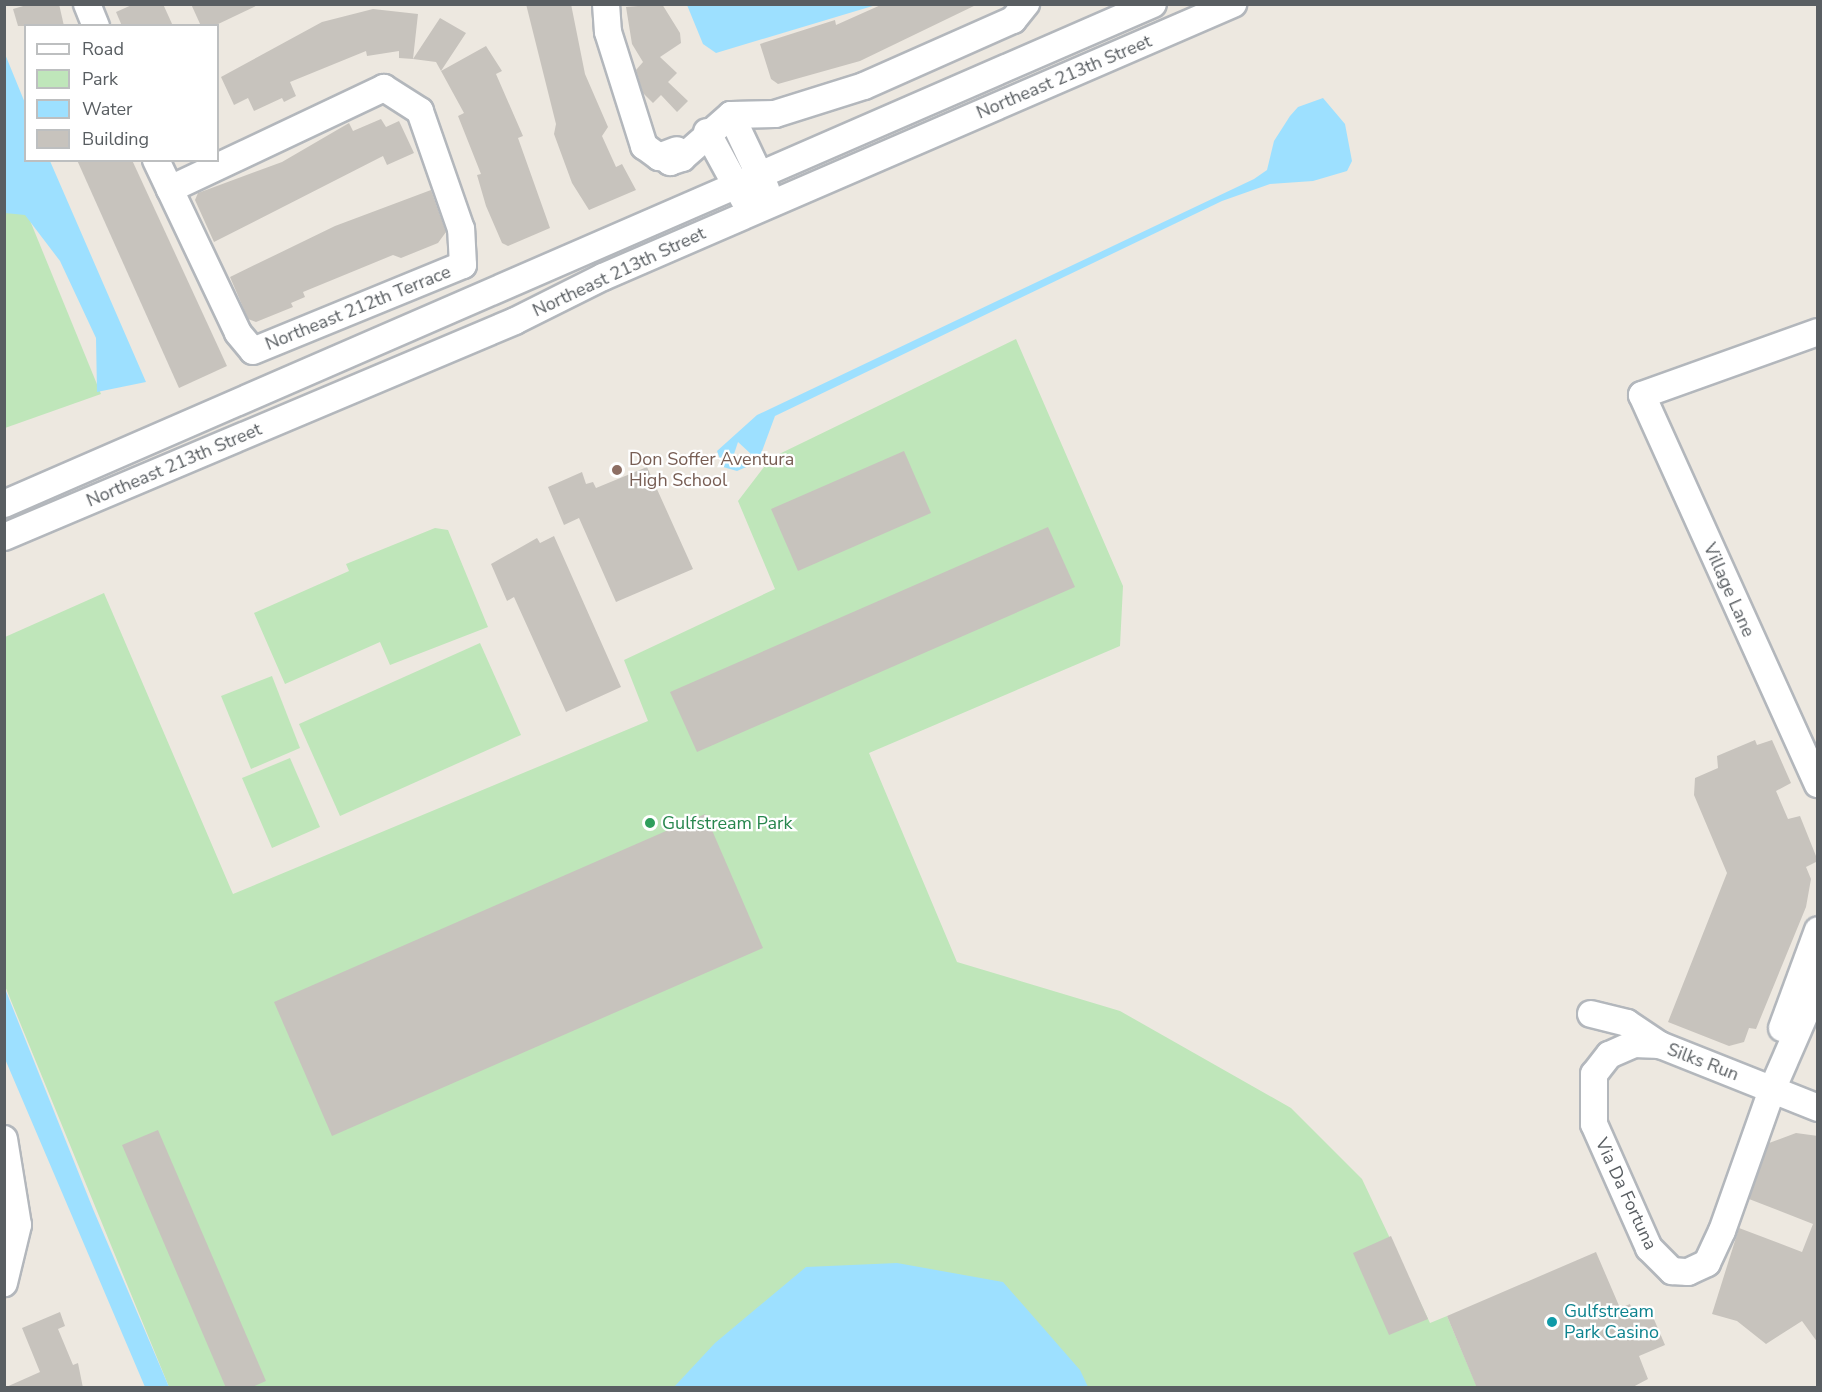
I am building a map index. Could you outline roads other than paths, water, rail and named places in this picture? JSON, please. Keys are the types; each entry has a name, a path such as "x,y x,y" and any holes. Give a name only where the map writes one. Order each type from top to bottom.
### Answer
{"street":[{"path":"87,4 95,24"},
{"path":"606,4 608,32 644,146 670,155 731,115 775,114 864,86 1013,20 1026,4"},
{"name":"Northeast 213th Street","path":"4,504 1153,4"},
{"name":"Northeast 213th Street","path":"4,537 515,321 761,208 1233,4"},
{"name":"Northeast 212th Terrace","path":"384,88 420,111 461,229 463,265 253,351 170,189 384,88"},
{"path":"731,115 748,180 761,208"},
{"path":"707,132 748,180"},
{"path":"157,162 170,189"},
{"name":"Village Lane","path":"1818,332 1642,395 1818,784"},
{"name":"Via Da Fortuna","path":"1772,1090 1772,1054 1818,930"},
{"name":"Via Da Fortuna","path":"1660,1045 1634,1044 1609,1055 1594,1074 1591,1098 1594,1125 1649,1248 1672,1271 1707,1263 1772,1090 1818,984"},
{"name":"Silks Run","path":"1591,1014 1627,1023 1660,1045 1818,1108"},
{"path":"4,1139 18,1226 4,1283"}],"water":[{"path":"687,4 876,5 716,53 703,44"},
{"path":"5,54 24,101 24,162 50,162 146,382 97,392 96,338 60,261 25,215 5,213"},
{"path":"1323,98 1345,124 1352,161 1347,171 1313,181 1270,184 1222,201 775,416 758,462 737,471 723,467 717,451 757,415 1254,179 1267,170 1274,141 1298,107","holes":["738,442 751,454 744,464 734,454"]},
{"path":"4,986 93,1209 169,1387 145,1387 5,1059"},
{"path":"897,1263 1003,1282 1080,1370 1088,1387 674,1387 715,1343 806,1267"}],"place":[{"name":"Don Soffer Aventura High School","path":"617,470"},
{"name":"Gulfstream Park","path":"650,823"},
{"name":"Gulfstream Park Casino","path":"1552,1322"}]}
